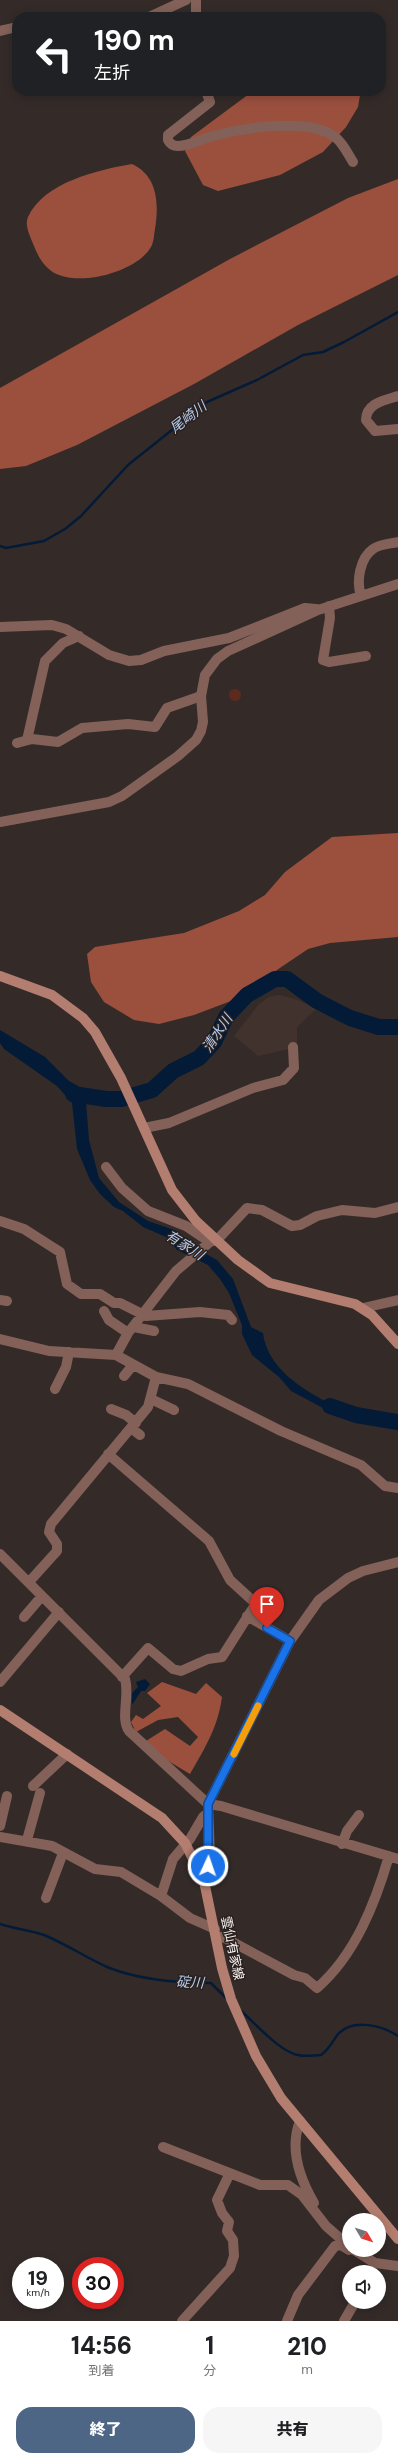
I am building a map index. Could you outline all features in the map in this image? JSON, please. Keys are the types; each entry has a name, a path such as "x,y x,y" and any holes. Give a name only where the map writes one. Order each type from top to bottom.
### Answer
{"main road":[{"path":"0,976 52,995 78,1014 103,1043 121,1078 172,1190 211,1242 270,1283 344,1300 363,1308 379,1322 398,1344"},
{"name":"雲仙有家線","path":"0,1710 162,1818 185,1843 204,1881 231,1999 260,2062 281,2098 398,2239"}],"street":[{"path":"160,12 186,0"},
{"path":"196,0 196,12"},
{"path":"0,31 12,28"},
{"path":"208,96 210,102 168,135 168,140 172,145 180,146 214,136 251,129 302,126 317,128 335,136 353,162"},
{"path":"398,396 373,406 367,412 366,420 375,431 398,429"},
{"path":"361,596 358,580 366,556 378,546 398,542"},
{"path":"0,822 99,805 122,796 178,756 196,740 203,722 201,696 205,675 217,659 228,651 318,610 398,584"},
{"path":"329,606 330,618 323,660 329,662 366,656"},
{"path":"0,627 52,625 79,636 119,659 141,660 164,651 229,638 305,608 318,610"},
{"path":"79,636 63,643 45,661 22,742 54,743 74,732 90,727 128,724 155,727 167,708 201,696"},
{"path":"144,1128 169,1123 253,1088 283,1080 294,1068 293,1047"},
{"path":"106,1167 122,1188 148,1211 186,1226 211,1242"},
{"path":"116,1355 131,1330 186,1261 211,1242 245,1211 251,1208 262,1210 292,1226 300,1225 317,1216 342,1210 375,1214 398,1207"},
{"path":"0,1221 24,1229 60,1252 67,1284 81,1294 100,1294 143,1315 156,1316 204,1312 228,1315 232,1320"},
{"path":"363,1308 398,1300"},
{"path":"104,1311 109,1320 131,1330 154,1331"},
{"path":"0,1339 49,1351 116,1355 156,1377 188,1384 281,1431 361,1466 385,1486 398,1488"},
{"path":"55,1389 66,1367 69,1352"},
{"path":"82,1353 88,1359 97,1360"},
{"path":"124,1376 134,1365"},
{"path":"28,1582 57,1552 57,1544 49,1532 51,1524 108,1454 133,1426 151,1399 156,1377"},
{"path":"151,1399 174,1410"},
{"path":"111,1409 126,1415 140,1435"},
{"path":"108,1454 209,1541 230,1580 253,1600 255,1605 222,1657 208,1659 181,1671 173,1669 148,1648 122,1677"},
{"path":"0,1554 122,1677 126,1679 128,1694 125,1725 129,1731 208,1809 210,1858 204,1881"},
{"path":"161,1896 173,1859 208,1809 290,1641 319,1600 348,1578 363,1570 398,1562"},
{"path":"24,1617 42,1596"},
{"path":"0,1682 59,1612"},
{"path":"247,1616 290,1641"},
{"path":"27,1840 36,1789 67,1754"},
{"path":"0,1826 7,1796"},
{"path":"0,1838 27,1840 52,1846 63,1853 95,1868 121,1872 161,1896 190,1918 215,1933 294,1975 305,1978 317,1988 334,1972 359,1933 394,1858 342,1844 221,1806 208,1809"},
{"path":"342,1844 347,1831 359,1815"},
{"path":"46,1898 63,1853"},
{"path":"300,2121 296,2140 299,2171 304,2186 326,2226"},
{"path":"163,2147 260,2185 288,2185 302,2195 326,2226 342,2240"},
{"path":"182,2321 226,2274 232,2263 233,2240 227,2231 229,2222 222,2213 217,2200 230,2173"},
{"path":"287,2321 298,2295 336,2246 339,2244 342,2246"},
{"path":"361,2257 370,2265"},
{"path":"386,2267 398,2266"},
{"path":"344,2321 351,2309"}],"shaded area":[{"path":"246,96 360,96 358,107 346,127 323,152 280,175 218,191 203,185 185,151 191,137"},
{"path":"132,164 141,169 147,176 152,183 155,192 157,210 151,247 135,263 111,274 97,277 72,278 57,274 48,268 38,256 27,228 28,217 36,205 46,195 59,186 73,180 88,174"},
{"path":"398,179 398,275 298,325 194,384 77,445 26,466 0,469 0,388 230,259 348,198"},
{"path":"235,689 239,691 241,695 239,699 235,701 231,699 229,695 231,691"},
{"path":"398,833 398,937 330,943 308,949 231,1001 194,1015 159,1024 134,1020 104,1002 91,982 87,954 95,947 184,933 239,911 265,895 285,872 332,837"},
{"path":"279,995 298,1000 316,1009 297,1027 297,1047 258,1056 234,1036 259,1004 269,997"},
{"path":"162,1682 196,1694 206,1683 222,1697 214,1728 206,1746 190,1774 160,1756 146,1741 165,1729 190,1746 198,1737 178,1717 158,1720 136,1732 131,1722 136,1715 143,1719 161,1706 147,1693"}],"water":[{"path":"0,1030 45,1057 69,1081 78,1086 86,1102 89,1140 99,1178 119,1202 148,1221 177,1231 192,1246 217,1260 233,1279 251,1327 263,1333 267,1349 275,1363 286,1375 314,1395 358,1418 323,1408 291,1391 279,1377 252,1355 242,1334 242,1325 229,1293 208,1265 177,1250 166,1237 143,1227 123,1211 114,1207 100,1194 90,1180 77,1149 72,1103 57,1086 4,1049 0,1043"},
{"path":"145,1679 150,1684 145,1691 141,1691 132,1705 132,1693 138,1687 136,1682"}],"waterway":[{"name":"尾崎川","path":"0,546 6,548 44,541 65,529 81,516 128,465 207,402 257,380 303,355 323,352 398,312"},
{"name":"清水川","path":"73,1094 106,1099 121,1099 152,1090 173,1071 199,1058 214,1042 226,1017 247,995 275,979 287,979 317,1001 350,1018 379,1027 398,1027"},
{"name":"有家川","path":"330,1406 356,1415 398,1422"},
{"name":"碇川","path":"0,1924 44,1935 107,1967 132,1975 158,1980 211,1983 228,2000"},
{"name":"碇川","path":"241,2011 283,2049 301,2056 321,2055 329,2048 339,2033 345,2028 352,2026 368,2025 385,2029 398,2036"}],"slow traffic":[{"path":"234,1754 258,1706"}],"route":[{"path":"208,1866 210,1858 208,1804 290,1641 267,1628"}]}
